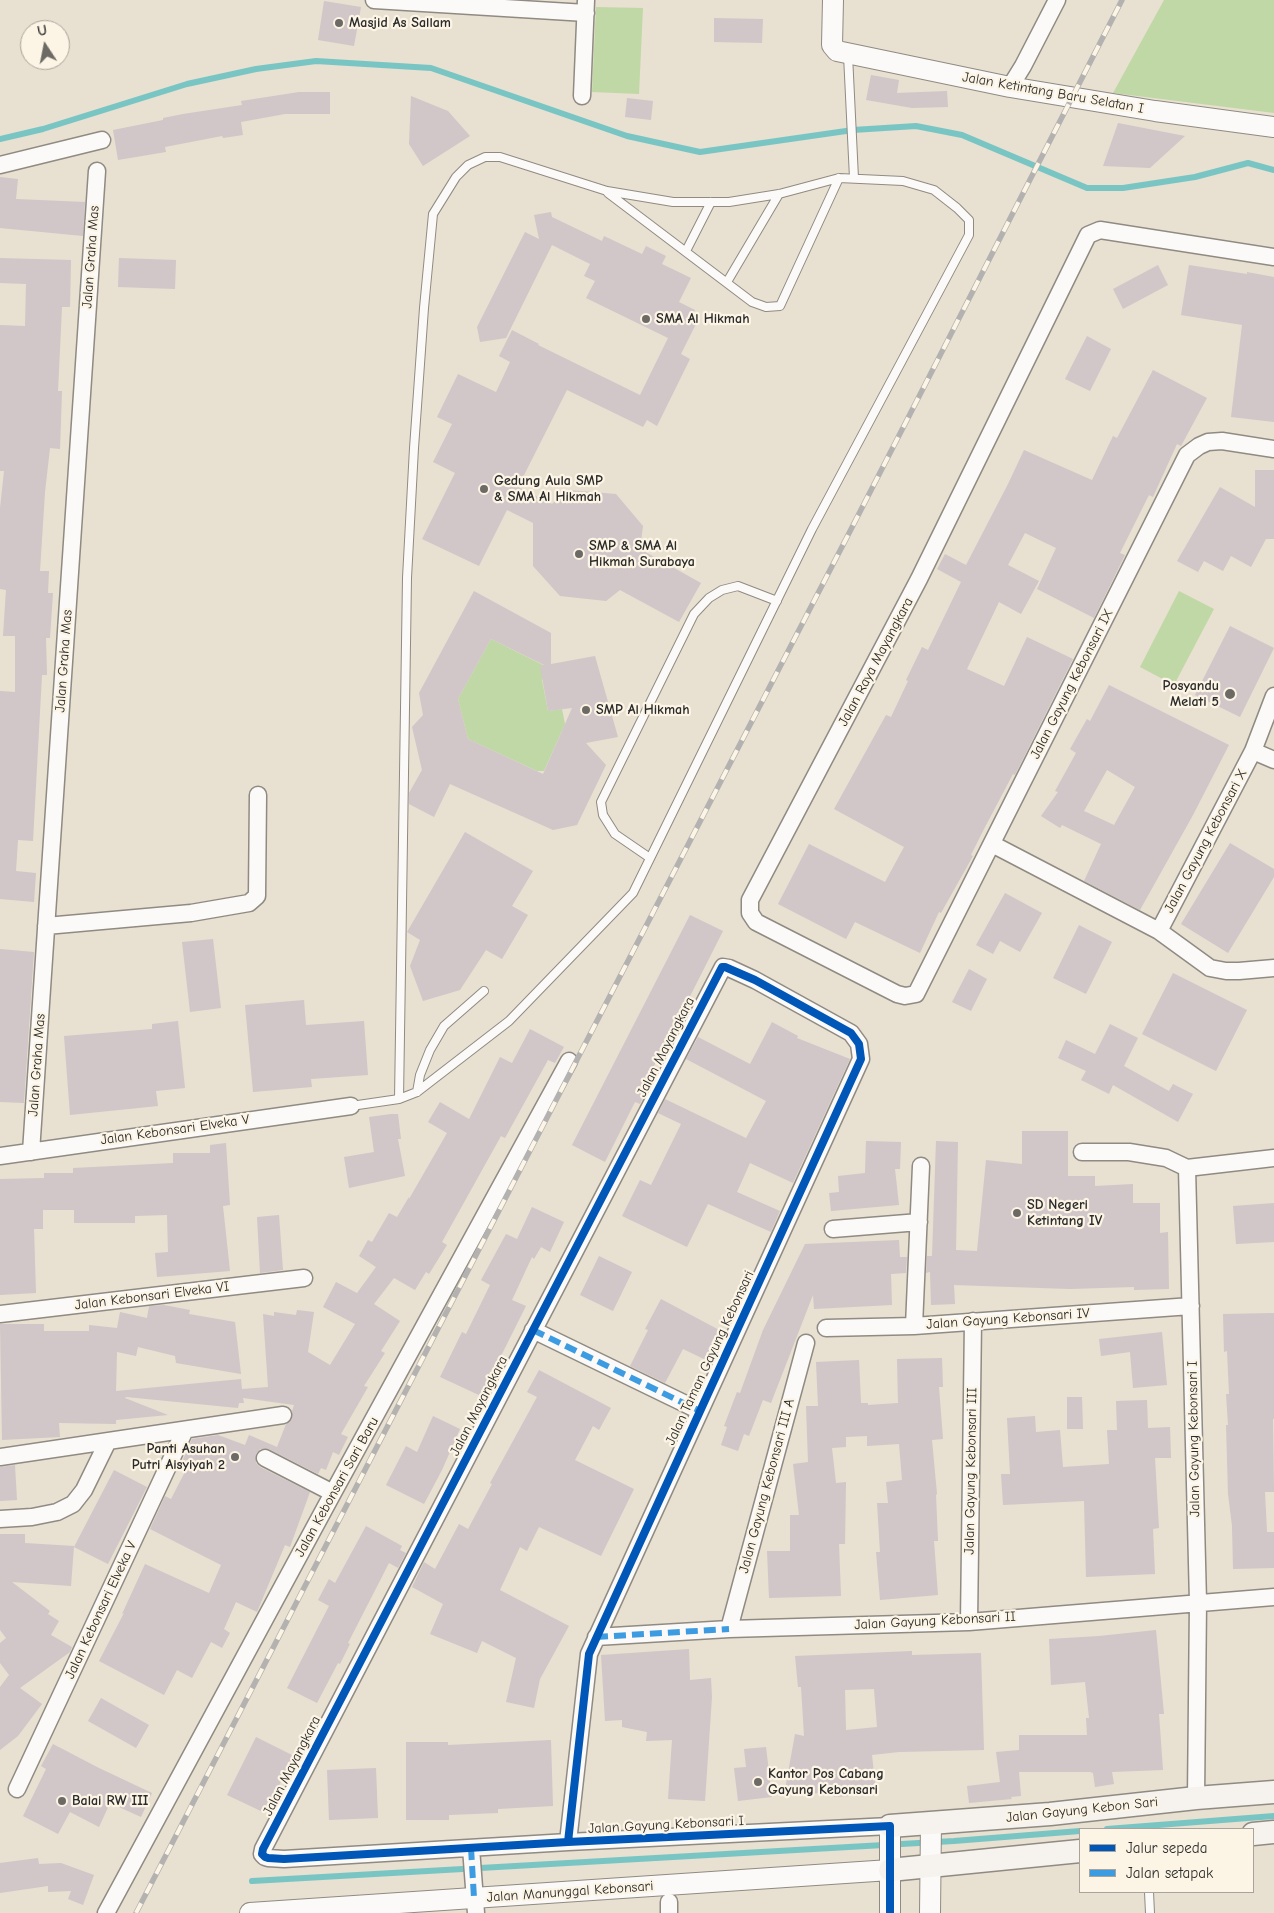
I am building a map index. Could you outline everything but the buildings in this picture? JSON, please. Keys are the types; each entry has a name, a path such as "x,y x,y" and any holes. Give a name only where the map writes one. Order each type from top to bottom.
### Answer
{"main road":[{"name":"Jalan Gayung Kebon Sari","path":"890,1847 931,1828 1196,1798 1274,1792"},
{"path":"1254,1834 1274,1832"},
{"path":"890,1847 930,1860 1079,1851"}],"street":[{"path":"374,0 586,7 582,96"},
{"path":"833,0 832,45 841,51"},
{"path":"1010,87 1023,66 1056,0"},
{"name":"Jalan Ketintang Baru Selatan I","path":"841,51 1010,87 1155,111 1274,126"},
{"path":"0,165 102,140"},
{"name":"Jalan Graha Mas","path":"31,1152 97,171"},
{"name":"Jalan Raya Mayangkara","path":"916,994 905,996 897,994 756,922 750,913 750,900 919,579 1084,240 1092,232 1100,230 1274,257"},
{"name":"Jalan Gayung Kebonsari IX","path":"916,994 1187,455 1208,442 1222,441 1274,450"},
{"name":"Jalan Gayung Kebonsari X","path":"1159,931 1253,751 1274,696"},
{"path":"1253,751 1274,760"},
{"path":"46,926 191,913 249,903 257,896 258,795"},
{"path":"992,844 1159,931 1210,968 1226,971 1274,968"},
{"name":"Jalan Mayangkara","path":"264,1857 263,1849 722,968"},
{"name":"Jalan Taman Gayung Kebonsari","path":"568,1842 586,1675 596,1637 861,1060 859,1044 851,1033 755,980 730,968 722,968"},
{"name":"Jalan Kebonsari Sari Baru","path":"106,1913 569,1062"},
{"name":"Jalan Kebonsari Elveka V","path":"0,1156 351,1106"},
{"path":"1082,1152 1129,1152 1166,1158 1187,1168 1274,1158"},
{"path":"914,1326 921,1166"},
{"name":"Jalan Gayung Kebonsari I","path":"1187,1168 1198,1602 1196,1798"},
{"path":"833,1229 919,1222"},
{"name":"Jalan Kebonsari Elveka VI","path":"0,1314 304,1278"},
{"name":"Jalan Gayung Kebonsari IV","path":"826,1328 914,1326 1191,1306"},
{"name":"Jalan Gayung Kebonsari III","path":"969,1622 973,1321"},
{"path":"533,1330 700,1411"},
{"name":"Jalan Gayung Kebonsari III A","path":"729,1629 806,1342"},
{"path":"0,1457 283,1416"},
{"name":"Jalan Kebonsari Elveka V","path":"17,1790 185,1430"},
{"path":"0,1520 57,1512 73,1504 84,1490 108,1441"},
{"path":"265,1458 333,1493"},
{"name":"Jalan Gayung Kebonsari II","path":"596,1637 729,1629 969,1622 1274,1597"},
{"path":"930,1913 931,1828"},
{"name":"Jalan Gayung Kebonsari I","path":"264,1857 284,1859 472,1861 568,1842 890,1847"},
{"path":"890,1847 890,1913"},
{"name":"Jalan Manunggal Kebonsari","path":"250,1913 475,1906 890,1847"},
{"path":"472,1861 475,1906"}],"lane":[{"path":"841,51 852,121 854,178"},
{"path":"351,1106 399,1099 417,1092 509,1021 633,893 812,529 969,235 969,220 934,190 903,181 839,178 779,194 729,202 673,202 607,191 500,157 486,157 468,165 456,177 433,214 423,317 407,578 399,1099"},
{"path":"607,191 752,302 766,307 780,306 839,178"},
{"path":"727,282 779,194"},
{"path":"686,251 711,202"},
{"path":"650,858 616,834 603,815 601,802 694,614 709,598 722,590 738,586 777,601"},
{"path":"417,1092 423,1067 430,1050 444,1026 484,991"},
{"path":"1149,1893 1150,1913"}],"green space":[{"path":"1164,0 1274,0 1274,113 1113,93"},
{"path":"596,7 643,8 639,94 592,92"},
{"path":"1179,591 1214,609 1174,685 1140,667"},
{"path":"491,639 549,668 542,680 548,711 562,709 565,724 544,771 537,771 468,739 458,699"}],"waterway":[{"path":"0,139 43,129 187,84 256,69 316,61 431,68 627,136 700,152 853,130 916,126 962,135 1087,188 1123,188 1195,177 1248,163 1274,170"},
{"path":"1120,1828 1274,1816"},
{"path":"252,1881 954,1841 1079,1831"}],"railway":[{"path":"136,1913 845,541 1122,0"}],"marked path":[{"path":"533,1330 700,1411"},
{"path":"596,1637 729,1629"},
{"path":"471,1848 474,1898"}],"cycle path":[{"path":"568,1842 589,1654 861,1059 859,1044 851,1033 755,980 725,967 722,967 262,1854 268,1858 284,1859 568,1842 890,1826 890,1913"}],"place":[{"name":"Masjid As Sallam","path":"339,23"},
{"name":"SMA Al Hikmah","path":"646,319"},
{"name":"Gedung Aula SMP & SMA Al Hikmah","path":"484,489"},
{"name":"SMP & SMA Al Hikmah Surabaya","path":"579,554"},
{"name":"Posyandu Melati 5","path":"1230,694"},
{"name":"SMP Al Hikmah","path":"586,710"},
{"name":"SD Negeri Ketintang IV","path":"1017,1213"},
{"name":"Panti Asuhan Putri Aisyiyah 2","path":"235,1457"},
{"name":"Kantor Pos Cabang Gayung Kebonsari","path":"758,1782"},
{"name":"Balai RW III","path":"62,1801"}]}
